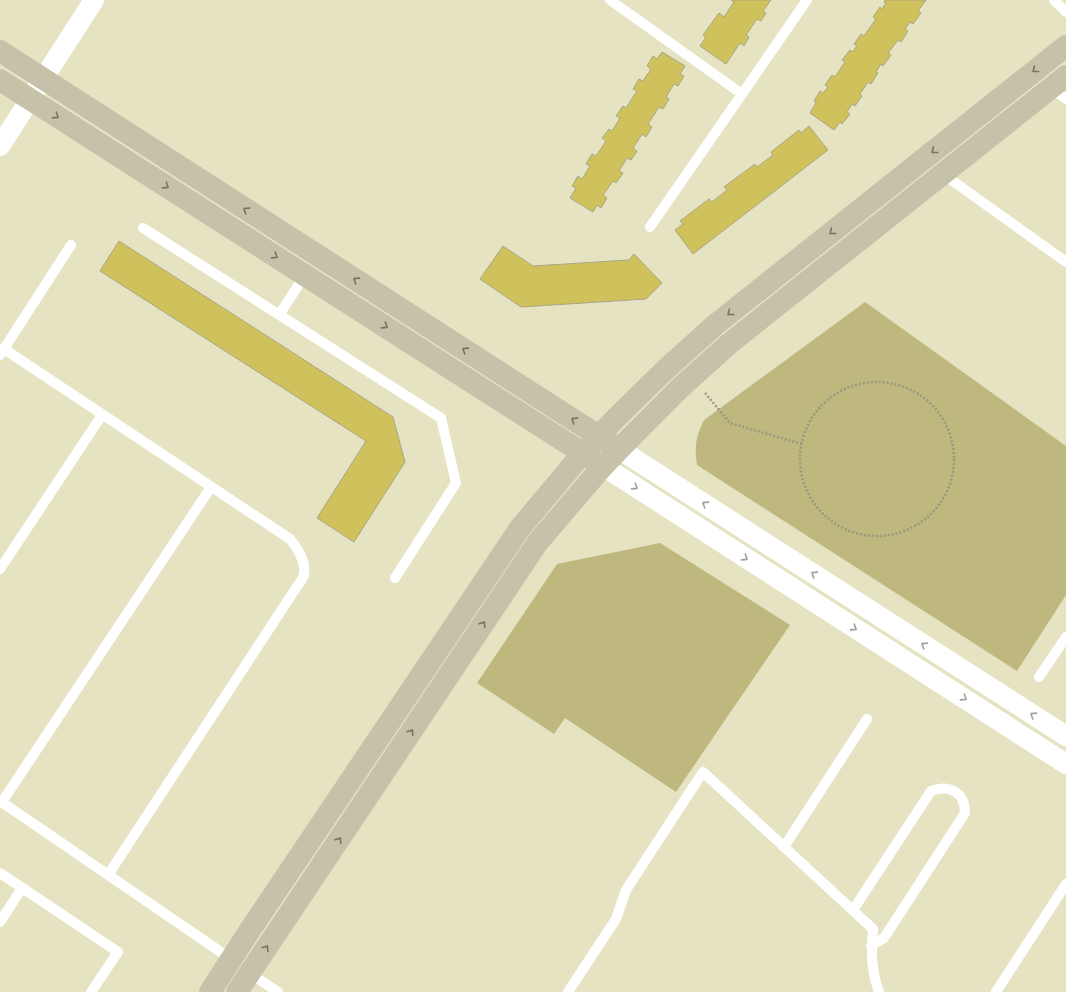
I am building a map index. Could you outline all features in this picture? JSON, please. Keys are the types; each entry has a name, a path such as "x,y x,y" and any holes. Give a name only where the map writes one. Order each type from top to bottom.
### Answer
{"street":[{"path":"0,146 94,0"},
{"path":"210,992 520,528 582,454 664,371 715,325 1066,46"},
{"path":"0,51 1066,736"},
{"path":"0,80 1066,764"},
{"path":"237,992 538,542 603,466 664,404 730,343 943,174 1061,88"}],"lane":[{"path":"610,0 742,94"},
{"path":"650,227 807,0"},
{"path":"1054,0 1066,12"},
{"path":"943,174 1066,262"},
{"path":"143,228 441,418 456,483 395,578"},
{"path":"71,245 2,352 102,415 290,539 299,552 304,567 304,576 108,875"},
{"path":"279,315 305,275"},
{"path":"0,569 102,415"},
{"path":"211,487 1,802 231,959"},
{"path":"1039,677 1066,637"},
{"path":"784,847 867,719"},
{"path":"568,992 616,919 626,890 703,772 873,929 871,946 872,964 875,981 879,992"},
{"path":"853,910 931,792 944,788 957,793 964,802 965,813 884,938 871,946"},
{"path":"0,873 118,952 91,992"},
{"path":"996,992 1066,884"},
{"path":"0,922 22,888"},
{"path":"249,973 278,992"}],"path":[{"path":"692,378 730,423 802,444"},
{"path":"872,383 888,383 904,387 919,395 931,405 942,418 949,432 953,448 954,465 951,481 936,510 912,528 884,536 869,536 854,533 827,518 816,506 808,492 802,476 800,460 802,444 807,428 816,414 831,398 840,392 855,386 872,383"}],"shaded area":[{"path":"865,302 1066,446 1066,595 1017,671 697,465 696,442 704,420"},
{"path":"660,543 790,625 676,792 565,718 554,734 477,683 557,564"}],"building":[{"path":"731,0 771,0 763,11 766,13 761,21 757,19 746,35 749,37 744,46 740,43 726,64 700,46 706,37 703,35 719,13 724,17 734,2"},
{"path":"885,0 926,0 918,11 921,13 913,24 910,22 905,29 908,31 901,42 898,40 888,53 891,55 883,66 881,64 876,72 878,73 871,84 868,82 860,94 862,96 855,106 852,104 847,112 850,114 842,124 840,122 834,130 810,113 816,103 814,101 820,91 823,93 828,87 825,85 832,75 835,77 845,62 842,60 850,50 852,52 857,46 854,44 861,34 864,36 876,19 873,17 880,7 882,9 886,3 884,2"},
{"path":"662,52 685,66 680,74 684,76 678,86 674,84 666,97 669,99 663,109 659,107 648,124 652,127 646,137 642,134 633,148 637,151 631,160 627,158 619,171 623,173 616,183 613,181 603,195 607,198 601,208 597,205 593,212 570,198 576,188 572,186 578,176 582,179 590,166 586,164 592,154 596,156 606,141 602,138 609,129 612,131 620,118 616,116 623,106 626,108 637,91 633,89 639,79 643,81 651,69 647,66 653,56 657,59"},
{"path":"809,126 828,150 693,254 675,230 683,224 680,221 709,199 712,202 727,190 724,187 755,164 757,167 773,155 771,152 799,130 801,133"},
{"path":"119,241 393,417 405,462 354,542 317,518 366,441 100,271"},
{"path":"503,246 533,266 629,260 634,254 662,283 646,299 521,307 480,279"}]}
